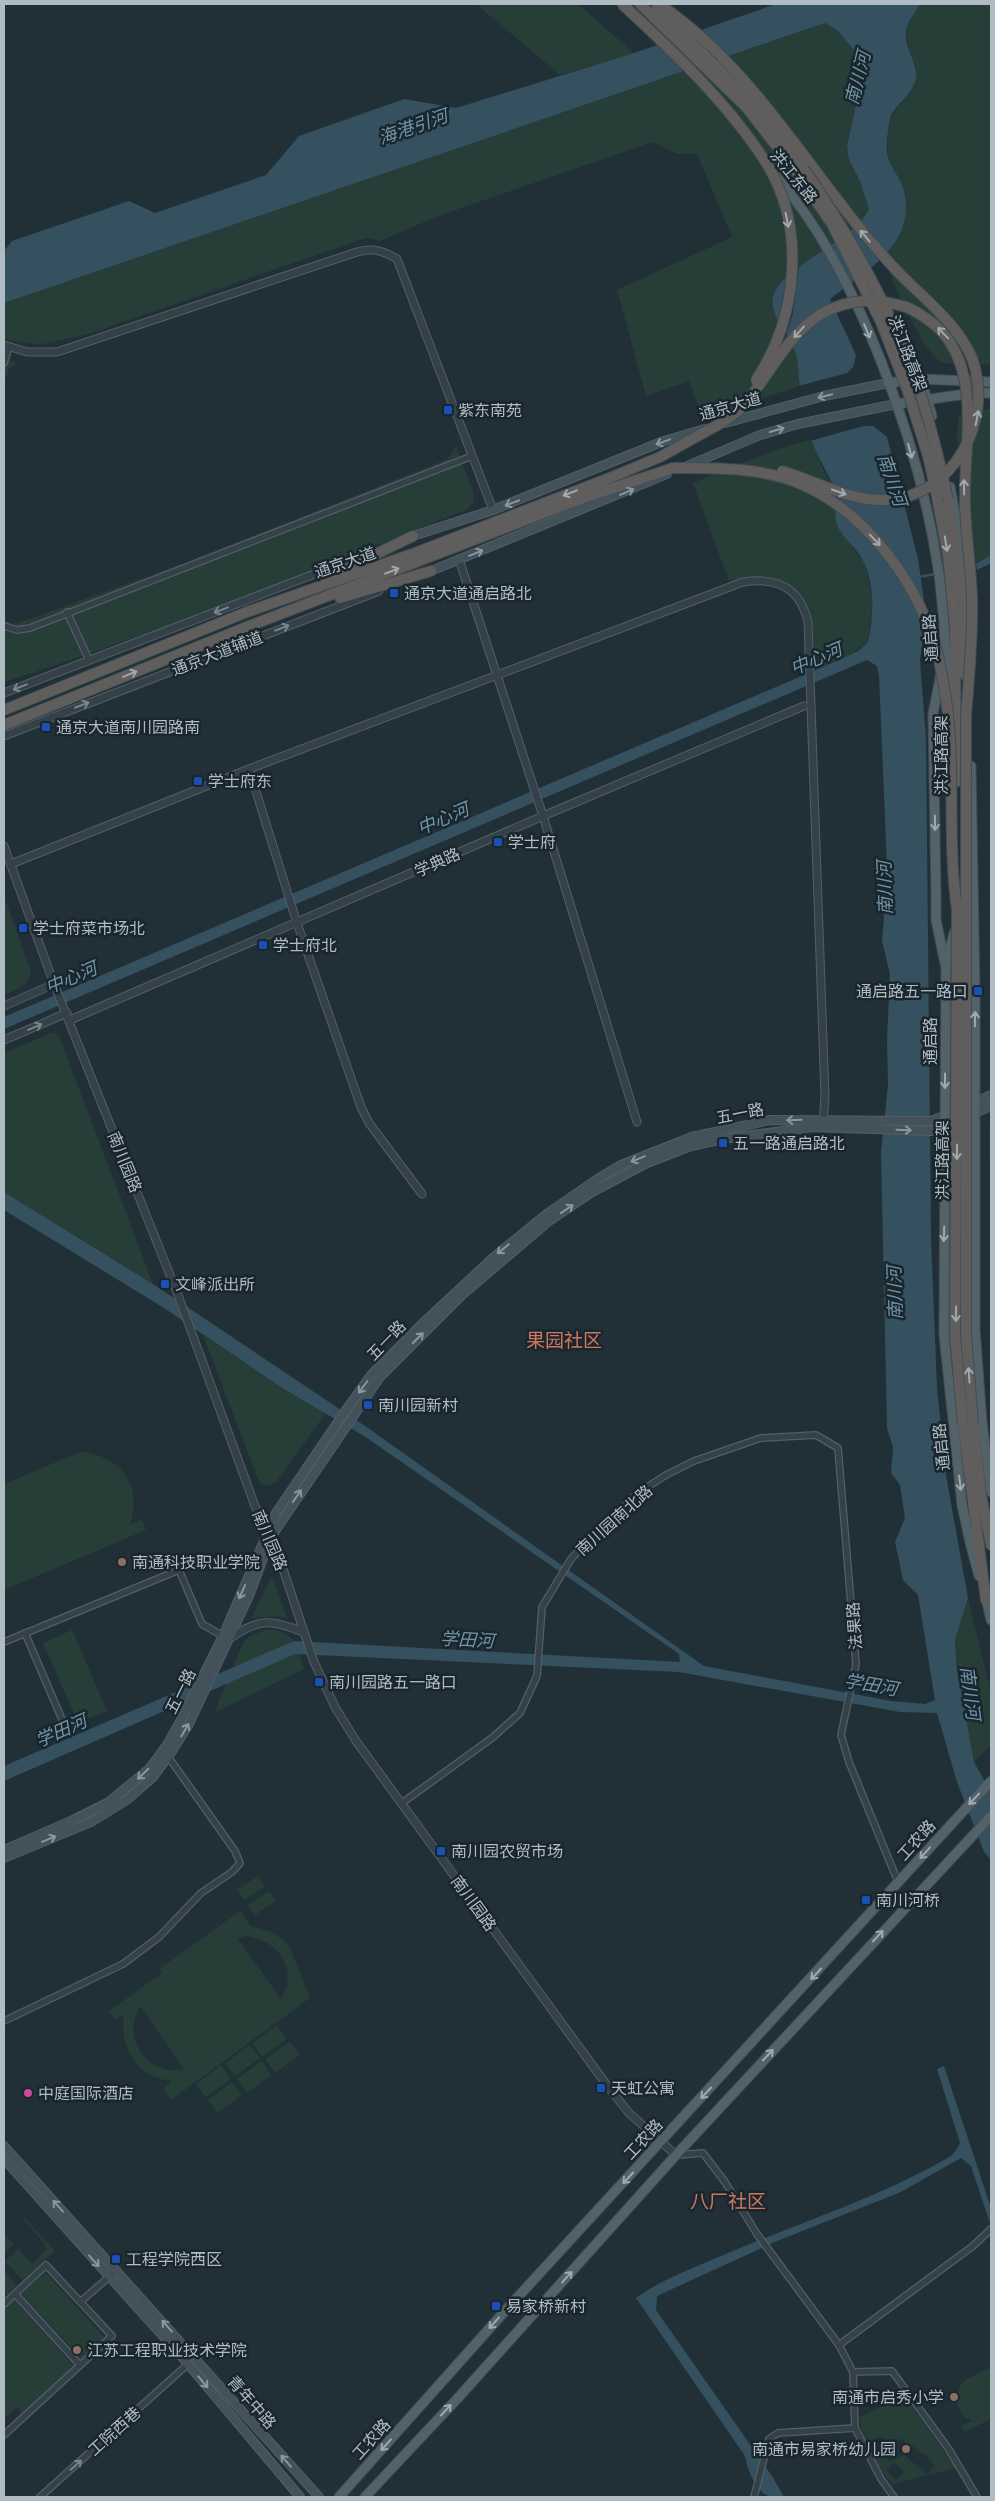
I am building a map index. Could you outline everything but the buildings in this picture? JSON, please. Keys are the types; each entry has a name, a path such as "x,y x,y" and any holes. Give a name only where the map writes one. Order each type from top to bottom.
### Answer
{"highway":[{"path":"622,4 700,81 728,113 765,161 781,196 789,233 792,280 783,325 776,345 764,367 738,401 694,438"},
{"name":"洪江路高架","path":"640,4 746,108 795,170 832,224 881,322 907,389 928,456 943,525 955,626 957,910 955,1335 968,1425 991,1545"},
{"name":"洪江路高架","path":"653,4 740,90 788,147 838,221 890,318 918,389 937,451 948,500 963,601 966,716 966,1334 968,1425 986,1600"},
{"path":"659,4 699,36 744,81 794,141 874,246 953,329 972,358 979,383 980,398 978,419 971,440 957,464 929,486 902,498 885,500 864,499 774,469 739,463 704,463 673,468"},
{"path":"694,438 725,421 740,409 797,334 824,312 845,304 876,300 909,308 925,317 938,328 950,341 958,356 965,376 967,396 964,494 972,630 966,716"},
{"name":"通京大道","path":"4,725 640,466 694,438"},
{"path":"673,468 756,472 802,485 826,498 849,514 879,543 900,572 927,623 935,645 946,700 950,756 951,871 957,910"},
{"name":"通京大道","path":"4,710 247,612 417,557 610,488 673,468"},
{"path":"247,612 339,572 413,536"},
{"path":"249,626 431,571"}],"main road":[{"name":"洪江东路","path":"615,4 695,81 798,202 826,246 847,287 896,404"},
{"name":"洪江东路","path":"659,4 723,64 794,147 848,230 872,271 928,400"},
{"name":"通京大道","path":"413,536 493,510 664,441 794,404 857,388 920,379 991,382"},
{"path":"431,571 760,435 798,424 896,404 973,393 991,394"},
{"path":"928,400 953,500 962,550 968,617 974,874 975,1329 979,1392 991,1492"},
{"name":"通启路","path":"896,404 929,524 938,567 945,636 954,791 954,935 946,964 944,1336 962,1505 991,1620"},
{"path":"945,636 944,659 933,714 936,920 946,964"},
{"name":"五一路","path":"269,1534 380,1377 462,1296 549,1221 592,1192 647,1163 691,1146 823,1123 878,1120 931,1121 946,1116 991,1094"},
{"name":"五一路","path":"4,1858 91,1822 112,1810 146,1784 201,1699 269,1534 336,1423 372,1374 390,1356 494,1257 548,1213 599,1178 621,1166 692,1137 770,1120 877,1129 931,1131 991,1106"},
{"name":"五一路","path":"4,1850 109,1802 143,1775 165,1754 203,1675 226,1638"},
{"name":"工农路","path":"339,2497 505,2311 991,1781"},
{"path":"365,2497 457,2399 676,2155 991,1816"},
{"name":"青年中路","path":"4,2146 319,2497"},
{"name":"青年中路","path":"4,2159 188,2364 300,2497"}],"street":[{"path":"4,363 6,346 27,352 58,352 357,252 372,249 385,252 397,260 493,510"},
{"path":"4,626 16,630 30,628 472,456"},
{"path":"4,693 413,536"},
{"path":"459,560 543,816 637,1122"},
{"name":"通京大道辅道","path":"4,736 431,571"},
{"path":"11,864 249,769 743,582 769,581 790,589 798,598 805,612 810,642 825,1096 823,1123"},
{"path":"67,612 89,660"},
{"name":"学典路","path":"4,1040 297,923 543,816 804,706"},
{"path":"249,769 297,923 361,1107 369,1123 422,1194"},
{"name":"南川园路","path":"4,846 56,987 178,1295 255,1506 269,1534 314,1662 340,1716 606,2084 629,2113 676,2155"},
{"path":"4,1006 56,987"},
{"name":"南川园南北路","path":"402,1803 492,1738 520,1713 536,1676 542,1607 570,1559 638,1493 666,1475 694,1461 761,1438 816,1435 838,1448"},
{"name":"法果路","path":"838,1448 856,1664 841,1735 849,1762 898,1882"},
{"path":"4,1642 179,1570 202,1624 226,1638 242,1630 270,1621 304,1632"},
{"path":"25,1633 67,1731"},
{"path":"4,2021 123,1964 158,1937 201,1893 232,1872 240,1862 235,1850 165,1754"},
{"path":"676,2155 702,2153 725,2182 758,2236 839,2345 853,2372 855,2428 881,2479 894,2497"},
{"path":"839,2345 973,2246 990,2230"},
{"path":"4,2304 46,2265 112,2336 4,2435"},
{"path":"80,2302 117,2270"},
{"path":"15,2294 80,2365"},
{"name":"工院西巷","path":"40,2497 188,2364"},
{"path":"853,2372 892,2371 948,2448 977,2497"},
{"path":"754,2497 770,2439 778,2433 855,2428"}],"green space":[{"path":"476,4 578,4 634,53 560,75"},
{"path":"920,4 991,4 991,365 950,364 936,358 918,333 883,258 892,247 904,191 887,153 889,120 911,90 916,70 908,45 906,28"},
{"path":"825,23 837,30 857,54 864,68 847,146 849,160 860,181 869,209 854,228 829,249 780,283 775,292 774,309 795,351 800,386 707,416 698,405 689,381 646,396 617,290 732,237 697,154 677,154 653,142 441,215 380,241 366,238 89,334 38,345 4,339 4,303"},
{"path":"4,359 17,363 9,369 4,382"},
{"path":"991,409 991,555 976,564 969,490 957,440 958,418 965,410"},
{"path":"812,439 821,465 833,487 837,501 836,520 838,527 864,562 873,601 868,642 850,655 816,670 813,638 809,621 804,606 796,593 786,583 771,578 753,577 730,584 693,483 778,449"},
{"path":"456,447 473,491 474,501 468,509 180,621 4,682 4,620 13,624 27,620 189,561 448,459"},
{"path":"4,896 31,972 25,984 4,995"},
{"path":"55,1033 60,1038 153,1284 4,1192 4,1053"},
{"path":"991,1120 991,1277 989,1129"},
{"path":"203,1335 282,1388 326,1413 277,1481 272,1484 264,1485 259,1482"},
{"path":"80,1452 94,1454 106,1459 117,1466 125,1475 131,1485 134,1497 130,1524 142,1520 146,1530 4,1590 4,1484"},
{"path":"271,1577 287,1618 274,1616 251,1619"},
{"path":"968,1598 991,1693 991,1745 974,1762 963,1710 955,1640"},
{"path":"268,1629 284,1633 294,1641 304,1669 214,1713 242,1645 248,1637"},
{"path":"72,1630 107,1711 78,1723 43,1643"},
{"path":"258,1876 265,1886 244,1900 237,1890"},
{"path":"269,1891 276,1901 255,1915 248,1905"},
{"path":"240,1911 251,1926 272,1932 289,1945 310,1998 171,2100 163,2089 172,2081 160,2079 140,2067 133,2059 124,2038 124,2014 115,2020 109,2011 162,1973 159,1969","holes":["248,1936 269,1944 283,1959 287,1967 288,1977 281,1999 237,1938","141,2007 184,2069 171,2070 160,2067 149,2061 141,2053 136,2043 134,2031 135,2019"]},
{"path":"277,2025 287,2039 262,2057 252,2043"},
{"path":"290,2041 300,2055 275,2073 265,2059"},
{"path":"250,2045 260,2058 235,2076 225,2063"},
{"path":"262,2061 271,2075 247,2093 237,2079"},
{"path":"221,2065 231,2079 206,2097 196,2084"},
{"path":"232,2082 242,2095 217,2113 208,2100"},
{"path":"4,2196 55,2251 23,2281 5,2261 18,2249 32,2264 47,2249 46,2245"},
{"path":"4,2234 14,2244 4,2253"},
{"path":"4,2270 17,2286 7,2295 4,2291"},
{"path":"45,2272 105,2338 82,2359 21,2294"},
{"path":"14,2300 74,2366 23,2414 17,2407 4,2419 4,2310"},
{"path":"991,2368 991,2419 964,2432 961,2426 972,2421 963,2414 957,2404 959,2387 969,2378"},
{"name":"南通市易家桥幼儿园","path":"904,2395 956,2468 893,2484 881,2470 866,2444 860,2417","holes":["880,2437 891,2447 901,2438 911,2448 913,2446 921,2454 923,2453 935,2466 927,2474 904,2455 901,2457 898,2455 890,2462 873,2446 874,2440","894,2462 904,2472 896,2480 886,2470"]}],"water":[{"path":"776,4 920,4 908,24 906,33 906,39 915,66 916,78 911,91 890,117 887,142 888,158 904,191 906,210 903,226 896,241 885,255 830,299 856,355 853,367 847,373 862,426 873,426 887,437 918,559 924,600 926,620 920,660 926,739 931,1238 937,1388 946,1475 968,1598 955,1640 957,1670 974,1762 991,1792 991,1860 984,1852 957,1782 937,1713 900,1712 679,1672 295,1654 4,1781 4,1766 294,1641 680,1662 679,1654 364,1436 282,1388 164,1308 4,1210 4,1192 153,1284 368,1428 704,1666 891,1701 925,1704 935,1700 918,1595 903,1580 895,1542 905,1518 900,1485 891,1473 893,1447 887,1428 881,1152 888,1085 887,1040 890,974 882,941 884,918 882,901 887,866 877,666 867,660 4,1029 4,1017 839,660 858,651 868,642 872,620 872,597 865,564 843,535 836,522 835,491 811,438 800,386 796,353 773,308 774,294 780,284 804,263 849,232 861,221 869,209 860,181 849,160 847,146 864,68 857,54 837,30 825,23 4,303 4,251 12,241 129,201 155,213 266,175 299,136 404,99 456,108 634,53"},
{"path":"991,555 991,563 977,570 976,564"},
{"path":"944,2066 991,2208 991,2226 971,2166 961,2158 901,2192 777,2241 657,2296 656,2310 772,2476 784,2497 766,2495 760,2491 754,2482 745,2456 636,2298 656,2285 677,2275 896,2185 951,2156 960,2143 937,2069"}],"pier":[{"path":"799,266 793,313 785,338 778,324 787,275"},
{"path":"851,372 863,423 867,425 810,441 798,386"}],"waterway":[{"path":"918,577 947,572"}],"place":[{"name":"紫东南苑","path":"448,410"},
{"name":"通京大道通启路北","path":"394,593"},
{"name":"通京大道南川园路南","path":"46,727"},
{"name":"学士府东","path":"198,781"},
{"name":"学士府","path":"498,842"},
{"name":"学士府菜市场北","path":"23,928"},
{"name":"学士府北","path":"263,945"},
{"name":"通启路五一路口","path":"978,991"},
{"name":"五一路通启路北","path":"723,1143"},
{"name":"文峰派出所","path":"165,1284"},
{"name":"南川园新村","path":"368,1405"},
{"name":"南通科技职业学院","path":"122,1562"},
{"name":"南川园路五一路口","path":"319,1682"},
{"name":"南川园农贸市场","path":"441,1851"},
{"name":"南川河桥","path":"866,1900"},
{"name":"天虹公寓","path":"601,2088"},
{"name":"中庭国际酒店","path":"28,2093"},
{"name":"工程学院西区","path":"116,2259"},
{"name":"易家桥新村","path":"496,2306"},
{"name":"江苏工程职业技术学院","path":"77,2350"},
{"name":"南通市启秀小学","path":"954,2397"},
{"name":"南通市易家桥幼儿园","path":"906,2449"}],"district":[{"name":"果园社区","path":"564,1340"},
{"name":"八厂社区","path":"728,2201"}],"water label":[{"name":"南川河","path":"858,78"},
{"name":"海港引河","path":"413,127"},
{"name":"南川河","path":"892,480"},
{"name":"中心河","path":"816,659"},
{"name":"中心河","path":"443,819"},
{"name":"南川河","path":"885,888"},
{"name":"中心河","path":"71,978"},
{"name":"南川河","path":"895,1293"},
{"name":"学田河","path":"467,1640"},
{"name":"学田河","path":"871,1685"},
{"name":"南川河","path":"970,1693"},
{"name":"学田河","path":"61,1731"}]}
